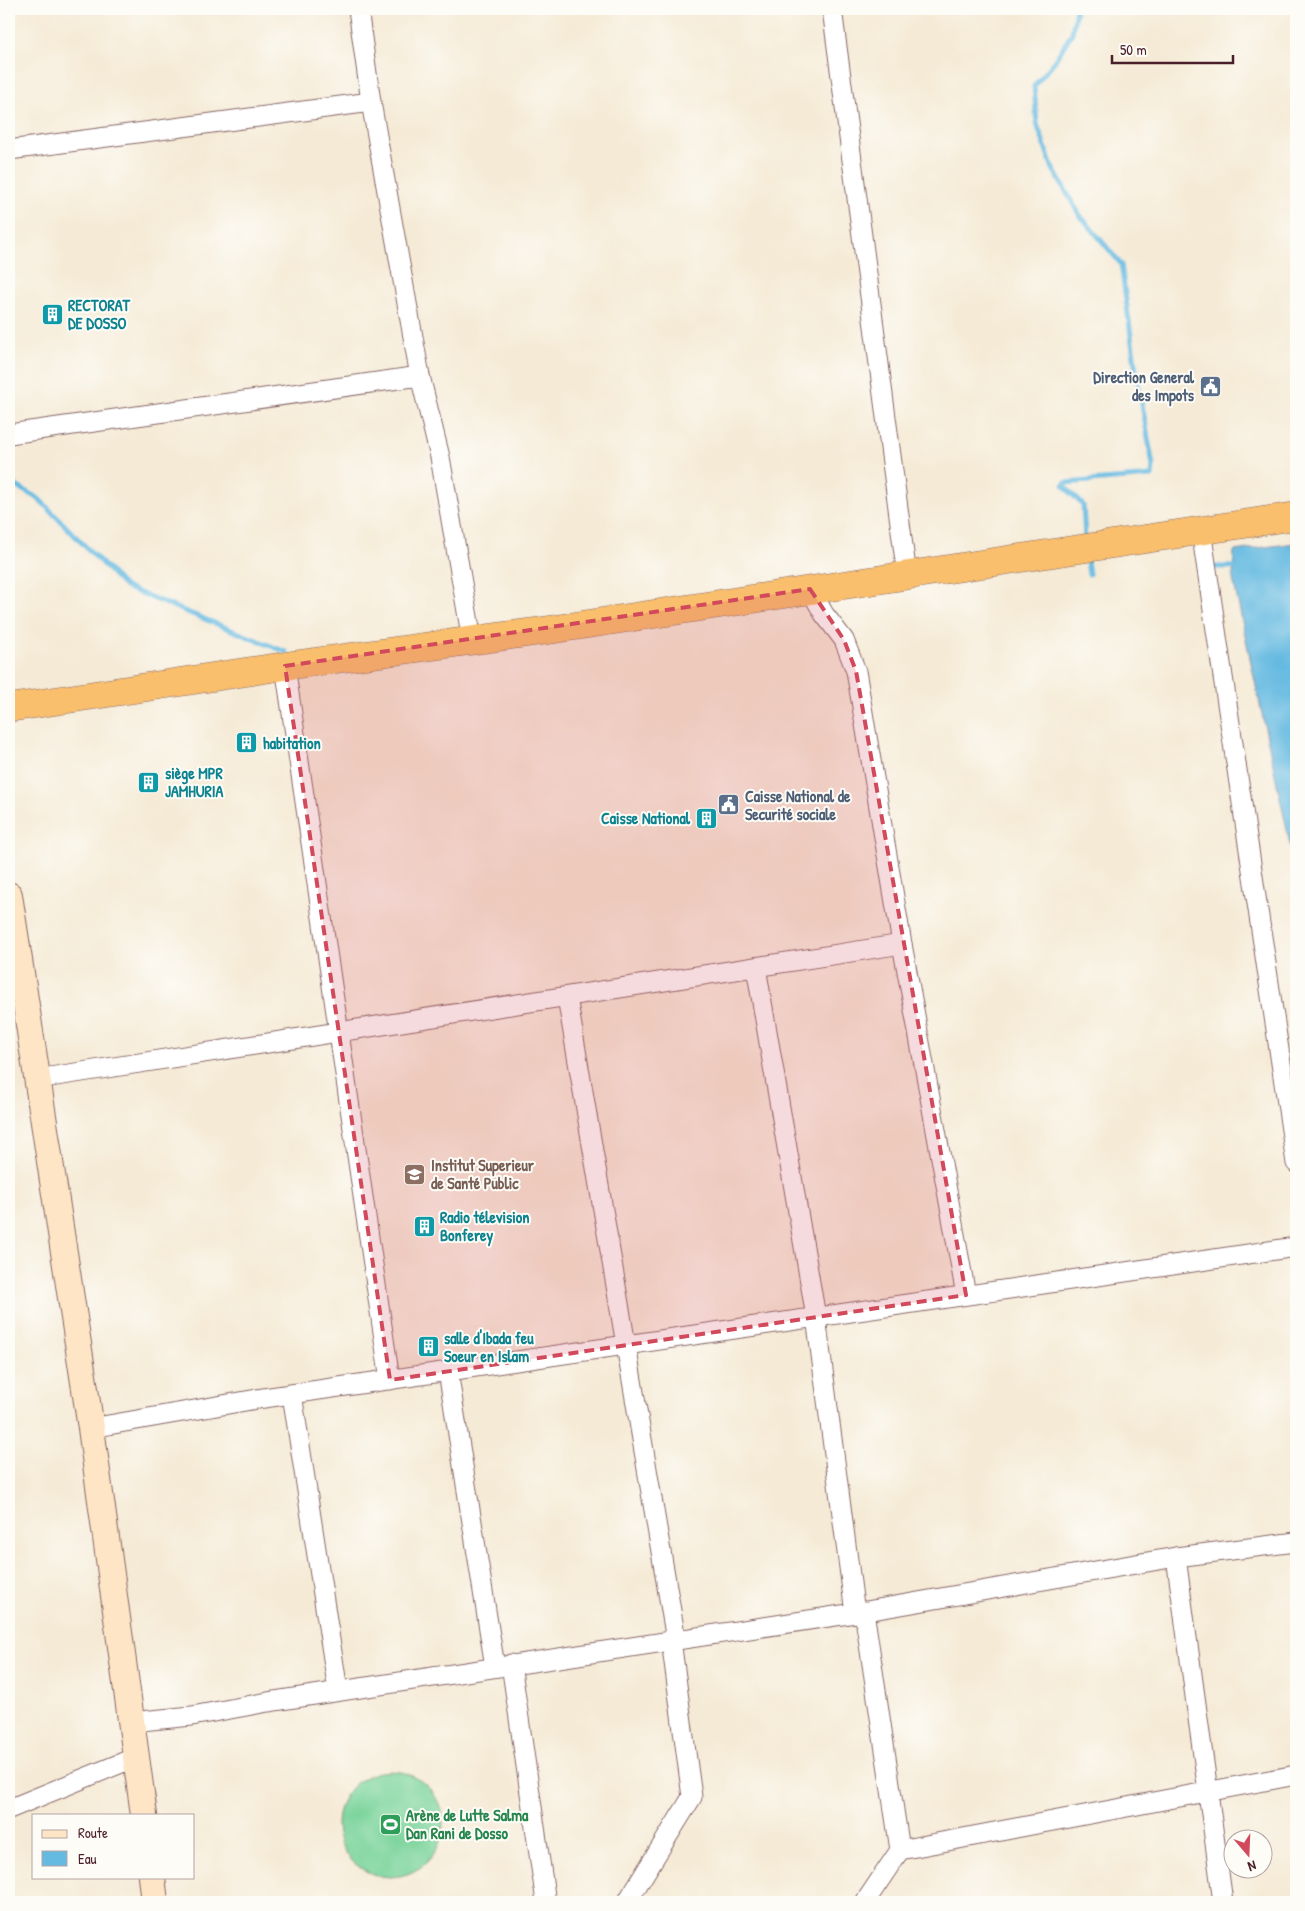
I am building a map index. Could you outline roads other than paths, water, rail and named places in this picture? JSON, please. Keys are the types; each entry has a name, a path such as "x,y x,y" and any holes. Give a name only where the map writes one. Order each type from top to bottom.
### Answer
{"highway":[{"path":"9,708 907,576 1296,516"}],"main road":[{"path":"9,900 91,1428 144,1814"},
{"path":"152,1878 155,1902"}],"street":[{"path":"358,9 371,102 420,376 440,457 472,640"},
{"path":"832,9 907,576"},
{"path":"9,150 371,102"},
{"path":"9,434 420,376"},
{"path":"1201,530 1296,1163"},
{"path":"810,589 824,614 844,640 856,672 902,944 966,1295"},
{"path":"285,666 390,1380"},
{"path":"37,1079 902,944"},
{"path":"756,967 816,1317 859,1612 900,1850 865,1902"},
{"path":"567,997 674,1640 692,1797 627,1902"},
{"path":"91,1428 292,1394 1296,1247"},
{"path":"448,1371 546,1902"},
{"path":"292,1394 338,1691"},
{"path":"130,1722 192,1716 338,1691 859,1612 1176,1557 1296,1542"},
{"path":"1176,1557 1223,1902"},
{"path":"9,1809 136,1756"},
{"path":"900,1850 1296,1776"}],"water":[{"path":"1296,543 1296,872 1233,579 1234,551"}],"waterway":[{"path":"1076,9 1072,33 1054,62 1034,86 1037,124 1053,169 1079,214 1121,264 1136,371 1153,466 1152,476 1065,483 1064,486 1083,505 1085,540"},
{"path":"9,482 39,499 125,587 286,652"},
{"path":"1086,555 1089,574"},
{"path":"1210,567 1239,567"}],"place":[{"name":"RECTORAT DE DOSSO","path":"52,314"},
{"name":"Direction General des Impots","path":"1210,386"},
{"name":"habitation","path":"247,743"},
{"name":"siège MPR JAMHURIA","path":"149,782"},
{"name":"Caisse National de Securité sociale","path":"729,805"},
{"name":"Caisse National","path":"706,818"},
{"name":"Institut Superieur de Santé Public","path":"415,1174"},
{"name":"Radio télevision Bonferey","path":"424,1226"},
{"name":"salle d'Ibada feu Soeur en Islam","path":"428,1347"},
{"name":"Arène de Lutte Salma Dan Rani de Dosso","path":"390,1824"}]}
